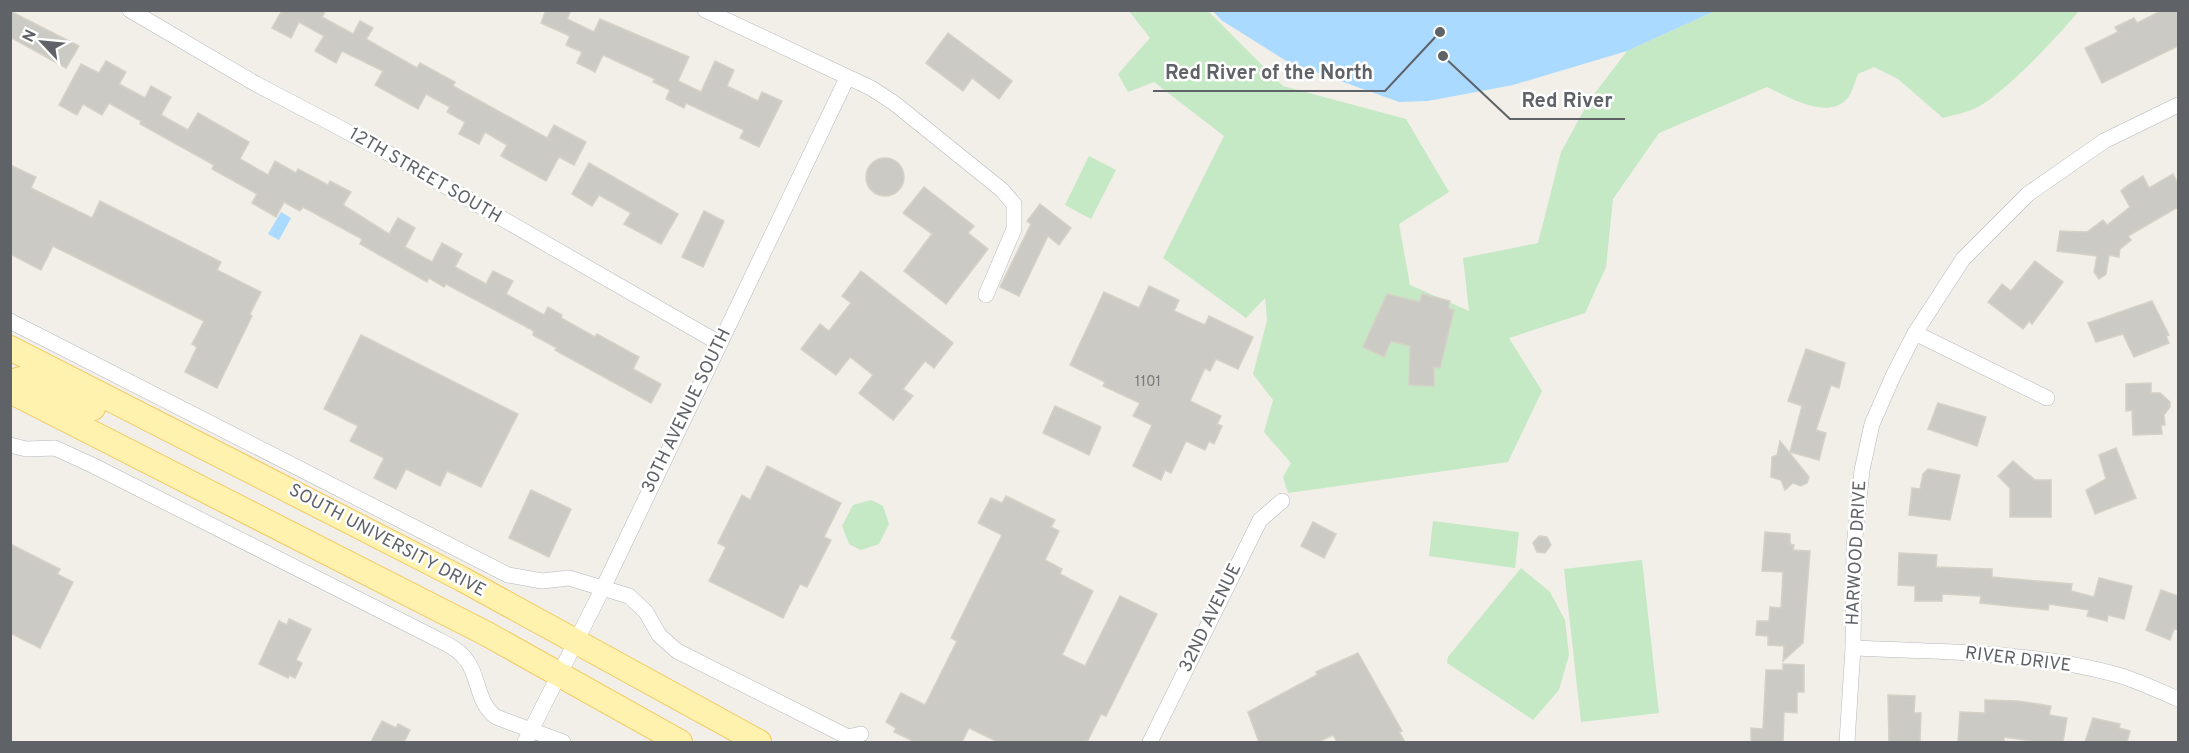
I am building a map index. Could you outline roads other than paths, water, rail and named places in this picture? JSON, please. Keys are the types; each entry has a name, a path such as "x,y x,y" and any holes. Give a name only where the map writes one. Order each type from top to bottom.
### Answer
{"main road":[{"name":"SOUTH UNIVERSITY DRIVE","path":"10,348 462,579 759,742"},
{"path":"10,389 17,380 31,378 137,430 168,427"},
{"name":"SOUTH UNIVERSITY DRIVE","path":"10,389 487,634 680,742"}],"street":[{"name":"12TH STREET SOUTH","path":"130,10 256,84 386,152 720,343"},
{"path":"705,10 894,103 1002,190 1014,204 1014,229 986,295"},
{"name":"30TH AVENUE SOUTH","path":"528,737 603,588 847,78"},
{"name":"HARWOOD DRIVE","path":"1847,742 1853,648 1854,548 1862,470 1872,424 1915,333 1963,260 2028,194 2104,141 2178,105"},
{"path":"10,321 508,575 542,580 569,578 629,596 646,612 659,635 677,651 848,737 861,734"},
{"path":"1915,333 2048,398"},
{"path":"10,445 26,449 55,448 433,637 463,655 477,681 488,711 528,737 562,742"},
{"name":"32ND AVENUE","path":"1154,741 1260,520 1282,501"},
{"name":"RIVER DRIVE","path":"1853,648 1974,653 2057,662 2120,675 2178,699"}],"water":[{"path":"1213,11 1715,11 1627,51 1513,85 1428,101 1399,102 1288,62 1221,20"},
{"path":"281,212 291,218 279,240 268,234"}],"place":[{"name":"Red River of the North","path":"1440,32"},
{"name":"Red River","path":"1443,56"}]}
